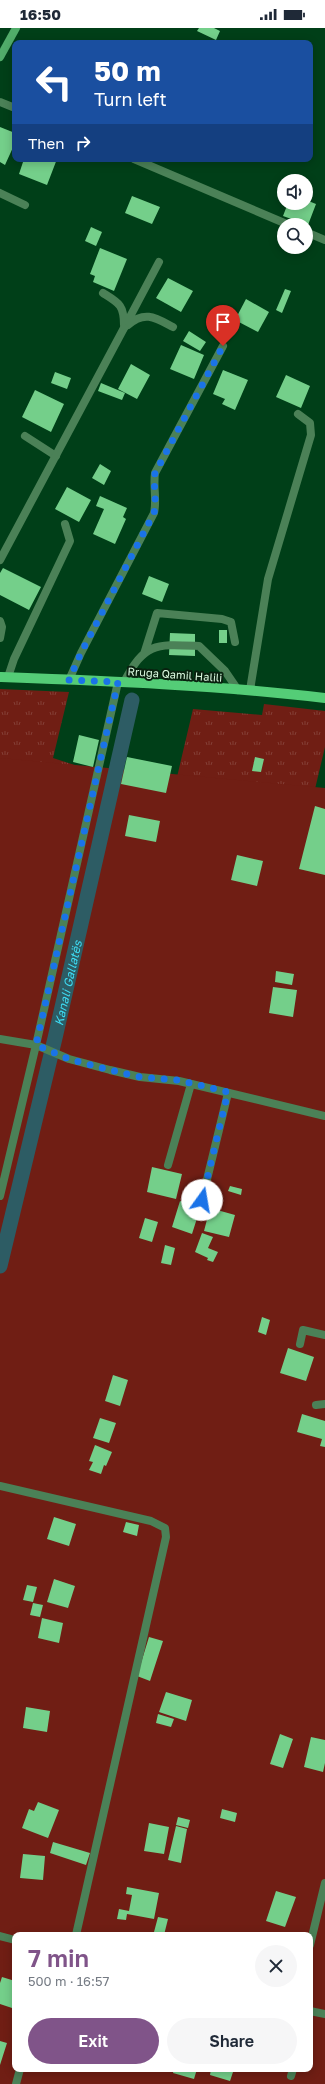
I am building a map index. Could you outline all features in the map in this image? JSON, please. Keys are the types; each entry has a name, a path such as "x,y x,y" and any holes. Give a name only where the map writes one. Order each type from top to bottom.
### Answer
{"main road":[{"name":"Rruga Qamil Halili","path":"4,677 250,690 325,698"}],"street":[{"path":"0,57 16,28"},
{"path":"0,102 12,107"},
{"path":"141,162 277,220"},
{"path":"0,193 25,205"},
{"path":"313,235 325,240"},
{"path":"0,560 160,262"},
{"path":"103,293 118,303 124,312 124,328"},
{"path":"124,328 135,318 151,316 173,328"},
{"path":"69,680 81,653 154,513 156,502 153,487 155,473 223,346"},
{"path":"250,690 268,579 311,435 310,423 298,414"},
{"path":"25,436 56,456"},
{"path":"4,677 70,541 65,524"},
{"path":"144,654 157,613 231,622 235,642"},
{"path":"0,621 2,627 0,638"},
{"path":"0,1196 121,682 133,665 153,647 163,644 199,646 225,671 238,690"},
{"path":"0,1039 36,1045 45,1051 69,1059 140,1077 192,1084 325,1116"},
{"path":"168,1165 192,1084"},
{"path":"202,1200 228,1092"},
{"path":"300,1344 303,1330 325,1335"},
{"path":"316,1405 325,1404"},
{"path":"0,1486 151,1521 165,1528 166,1537 77,1932"},
{"path":"313,1933 325,1883"},
{"path":"0,1936 12,1939"},
{"path":"313,2012 325,2014"},
{"path":"16,2084 19,2072"}],"green space":[{"path":"0,689 69,692 53,758 93,771 0,1032"},
{"path":"264,704 325,711 325,747 295,873 146,909 193,709 262,715"},
{"path":"0,758 325,788 325,2084 0,2084"}],"building":[{"path":"199,28 214,28 220,31 216,40 197,31"},
{"path":"0,127 12,132 12,150 5,165 0,162"},
{"path":"23,162 56,162 47,185 19,174"},
{"path":"132,196 160,207 152,224 125,213"},
{"path":"313,203 316,204 311,218 289,218 283,216 285,210 313,210"},
{"path":"91,227 102,232 96,246 85,241"},
{"path":"100,248 127,259 114,291 93,282 95,276 90,274"},
{"path":"168,278 193,291 181,312 156,298"},
{"path":"285,289 291,291 282,313 276,310"},
{"path":"246,299 269,312 258,332 235,320"},
{"path":"189,331 206,342 200,351 183,341"},
{"path":"181,345 204,355 194,379 170,369"},
{"path":"131,364 150,375 137,399 118,389"},
{"path":"223,370 248,380 235,410 222,404 225,399 213,394"},
{"path":"55,372 71,378 67,389 51,383"},
{"path":"286,375 310,386 301,408 276,397"},
{"path":"101,383 125,393 122,400 98,391"},
{"path":"35,390 64,404 51,432 22,417"},
{"path":"100,464 111,471 104,485 92,478"},
{"path":"67,487 91,500 79,522 55,509"},
{"path":"100,496 127,508 123,517 126,519 115,544 93,534 104,509 96,506"},
{"path":"3,568 41,587 29,610 0,595 0,573"},
{"path":"149,576 169,584 162,602 142,594"},
{"path":"219,630 227,630 227,643 219,643"},
{"path":"170,633 195,634 195,656 169,655"},
{"path":"79,735 99,740 93,767 73,762"},
{"path":"127,757 172,766 166,793 121,784"},
{"path":"255,757 264,759 261,772 252,771"},
{"path":"315,806 325,809 325,875 299,869"},
{"path":"129,815 160,821 156,842 125,836"},
{"path":"237,855 263,861 257,886 231,880"},
{"path":"276,971 294,974 292,985 275,982"},
{"path":"273,987 297,990 293,1017 269,1013"},
{"path":"152,1167 182,1174 176,1199 147,1192"},
{"path":"230,1186 242,1189 241,1195 228,1191"},
{"path":"180,1201 192,1205 191,1210 199,1212 192,1234 172,1227"},
{"path":"210,1208 235,1215 229,1237 204,1231"},
{"path":"145,1218 158,1222 152,1242 139,1238"},
{"path":"202,1233 213,1237 208,1248 218,1252 213,1262 195,1252"},
{"path":"165,1245 175,1248 171,1265 161,1263"},
{"path":"262,1317 270,1320 266,1335 258,1332"},
{"path":"288,1348 314,1357 306,1381 280,1373"},
{"path":"113,1375 128,1380 120,1406 105,1401"},
{"path":"302,1414 325,1421 325,1447 320,1446 322,1439 297,1432"},
{"path":"100,1418 116,1423 109,1443 93,1438"},
{"path":"95,1445 112,1452 106,1466 104,1465 101,1474 89,1470 93,1462 89,1461"},
{"path":"54,1517 76,1524 69,1546 47,1539"},
{"path":"126,1522 139,1525 137,1536 123,1532"},
{"path":"54,1579 75,1586 68,1608 47,1602"},
{"path":"27,1585 37,1587 33,1602 23,1600"},
{"path":"33,1603 43,1605 40,1617 30,1615"},
{"path":"42,1618 63,1623 59,1643 38,1638"},
{"path":"149,1637 163,1641 150,1681 137,1676"},
{"path":"166,1692 192,1700 186,1721 159,1712"},
{"path":"26,1707 50,1711 47,1732 23,1728"},
{"path":"158,1714 174,1719 171,1727 156,1723"},
{"path":"280,1734 293,1739 283,1768 270,1764"},
{"path":"311,1737 325,1740 325,1763 323,1772 304,1767"},
{"path":"38,1802 59,1810 48,1838 22,1828 29,1809 34,1811"},
{"path":"222,1809 237,1813 235,1822 220,1818"},
{"path":"178,1817 190,1820 188,1828 176,1825"},
{"path":"149,1823 169,1827 164,1854 144,1851"},
{"path":"176,1826 187,1829 181,1863 168,1860"},
{"path":"53,1842 90,1853 86,1865 50,1853"},
{"path":"23,1854 45,1856 43,1880 20,1878"},
{"path":"127,1887 159,1893 154,1919 127,1914 126,1920 117,1919 119,1909 129,1911 132,1895 126,1894"},
{"path":"276,1891 296,1897 285,1927 266,1921"},
{"path":"158,1917 168,1919 165,1932 154,1932"},
{"path":"2,1977 12,1980 12,2008 0,2004 0,1983"},
{"path":"0,2041 7,2043 0,2065"},
{"path":"173,2072 196,2072 194,2079"},
{"path":"210,2072 233,2072 230,2081 210,2075"}],"waterway":[{"name":"Kanali Gallatës","path":"0,1266 55,1038 132,700"}],"route":[{"path":"202,1200 228,1092 178,1080 140,1077 110,1070 45,1051 36,1045 116,697 118,682 69,680 81,653 154,513 156,502 153,487 155,473 223,346"}]}
